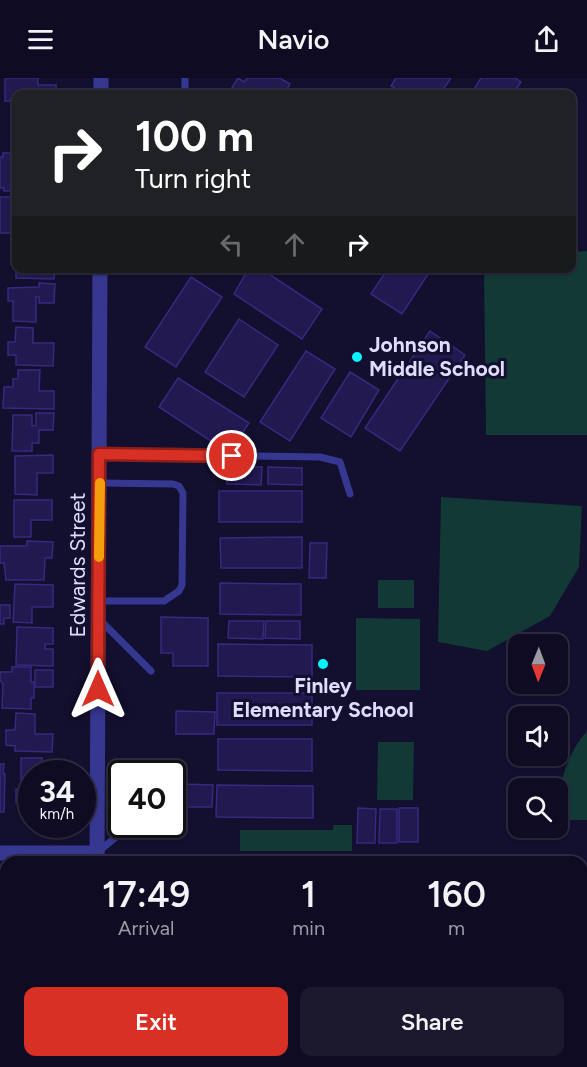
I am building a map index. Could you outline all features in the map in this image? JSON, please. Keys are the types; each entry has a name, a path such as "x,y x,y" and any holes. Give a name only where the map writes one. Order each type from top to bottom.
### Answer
{"street":[{"name":"Edwards Street","path":"97,856 100,273"},
{"path":"0,853 58,856"}],"lane":[{"path":"99,454 320,457 340,462 350,494"},
{"path":"99,601 164,601 179,591 182,585 183,493 179,486 173,484 100,483"},
{"path":"99,618 151,671"},
{"path":"99,856 118,838"}],"green space":[{"path":"587,251 587,435 486,435 484,273 576,273 576,252"},
{"path":"441,497 582,506 579,567 550,616 518,634 508,634 508,639 487,651 438,642"},
{"path":"378,580 414,580 414,608 378,608"},
{"path":"356,618 420,619 420,690 356,690"},
{"path":"587,731 587,820 568,820 568,778 563,778 568,761"},
{"path":"378,742 414,742 413,800 377,800"},
{"path":"334,825 352,825 352,851 240,851 240,830 333,830"}],"building":[{"path":"5,78 38,78 38,85 56,85 56,90 12,90 12,101 5,101"},
{"path":"238,78 244,82 247,78 280,78 290,84 286,90 230,90"},
{"path":"396,78 451,78 443,90 398,90 391,86"},
{"path":"481,78 515,78 521,82 516,90 474,90"},
{"path":"3,153 12,153 12,191 4,191 4,188 0,188 0,157 3,157"},
{"path":"0,197 12,197 12,233 0,233"},
{"path":"16,273 55,273 54,279 16,278"},
{"path":"246,273 268,273 322,309 302,339 234,294"},
{"path":"385,273 429,273 402,314 371,294"},
{"path":"191,277 222,297 176,367 145,347"},
{"path":"39,283 55,284 54,303 39,303 39,297 36,297 36,322 13,321 13,301 8,301 8,288 39,287"},
{"path":"239,319 278,345 244,397 205,372"},
{"path":"16,327 33,328 33,343 54,343 53,366 16,365 16,355 8,355 8,342 15,342"},
{"path":"430,331 465,355 400,451 365,428"},
{"path":"306,351 335,369 290,441 260,422"},
{"path":"18,370 40,370 39,391 54,391 54,409 3,408 4,387 13,387 13,379 18,379"},
{"path":"350,372 379,390 351,437 321,418"},
{"path":"178,378 249,423 229,453 159,407"},
{"path":"36,413 54,413 53,430 39,430 39,443 32,443 32,451 12,451 13,415 32,415 32,426 36,426"},
{"path":"53,455 53,473 37,473 37,495 15,494 15,456"},
{"path":"227,466 262,467 261,485 227,484"},
{"path":"268,467 302,468 302,485 268,484"},
{"path":"219,491 302,491 302,522 219,522"},
{"path":"14,500 52,500 52,520 31,520 31,537 14,537"},
{"path":"302,537 302,568 221,568 220,538"},
{"path":"27,541 53,542 52,558 45,558 44,580 6,580 4,563 0,563 0,546 27,546"},
{"path":"310,543 327,543 326,578 309,578"},
{"path":"220,583 301,584 301,615 220,614"},
{"path":"15,584 53,585 53,607 32,607 32,623 13,622"},
{"path":"0,605 10,605 10,618 4,618 4,624 0,624"},
{"path":"161,617 208,618 208,666 173,666 173,653 161,653"},
{"path":"229,621 264,621 263,639 228,638"},
{"path":"266,621 300,621 300,639 265,638"},
{"path":"17,627 53,628 53,644 45,644 45,649 53,649 53,666 16,665"},
{"path":"218,644 312,645 312,677 218,676"},
{"path":"12,667 31,667 34,698 31,698 31,709 2,708 3,684 0,680 0,672 12,672"},
{"path":"35,670 53,670 53,687 35,687"},
{"path":"217,693 312,693 312,725 217,725"},
{"path":"176,711 215,712 214,734 176,734"},
{"path":"16,713 35,714 35,734 53,734 52,752 15,751 15,746 6,745 6,730 15,730"},
{"path":"218,739 312,739 312,771 218,770"},
{"path":"21,758 42,758 42,760 21,760"},
{"path":"0,764 4,764 3,774 5,774 4,812 0,812"},
{"path":"186,784 213,785 212,807 186,807"},
{"path":"217,785 313,786 313,818 216,817"},
{"path":"16,789 18,789 18,803 16,803"},
{"path":"358,808 376,809 375,843 357,843"},
{"path":"399,808 418,808 418,842 399,842"},
{"path":"380,809 397,809 397,843 379,843"}],"slow traffic":[{"path":"99,557 100,483"}],"place":[{"name":"Johnson Middle School","path":"357,357"},
{"name":"Finley Elementary School","path":"323,664"}],"route":[{"path":"98,689 99,454 232,456"}]}
